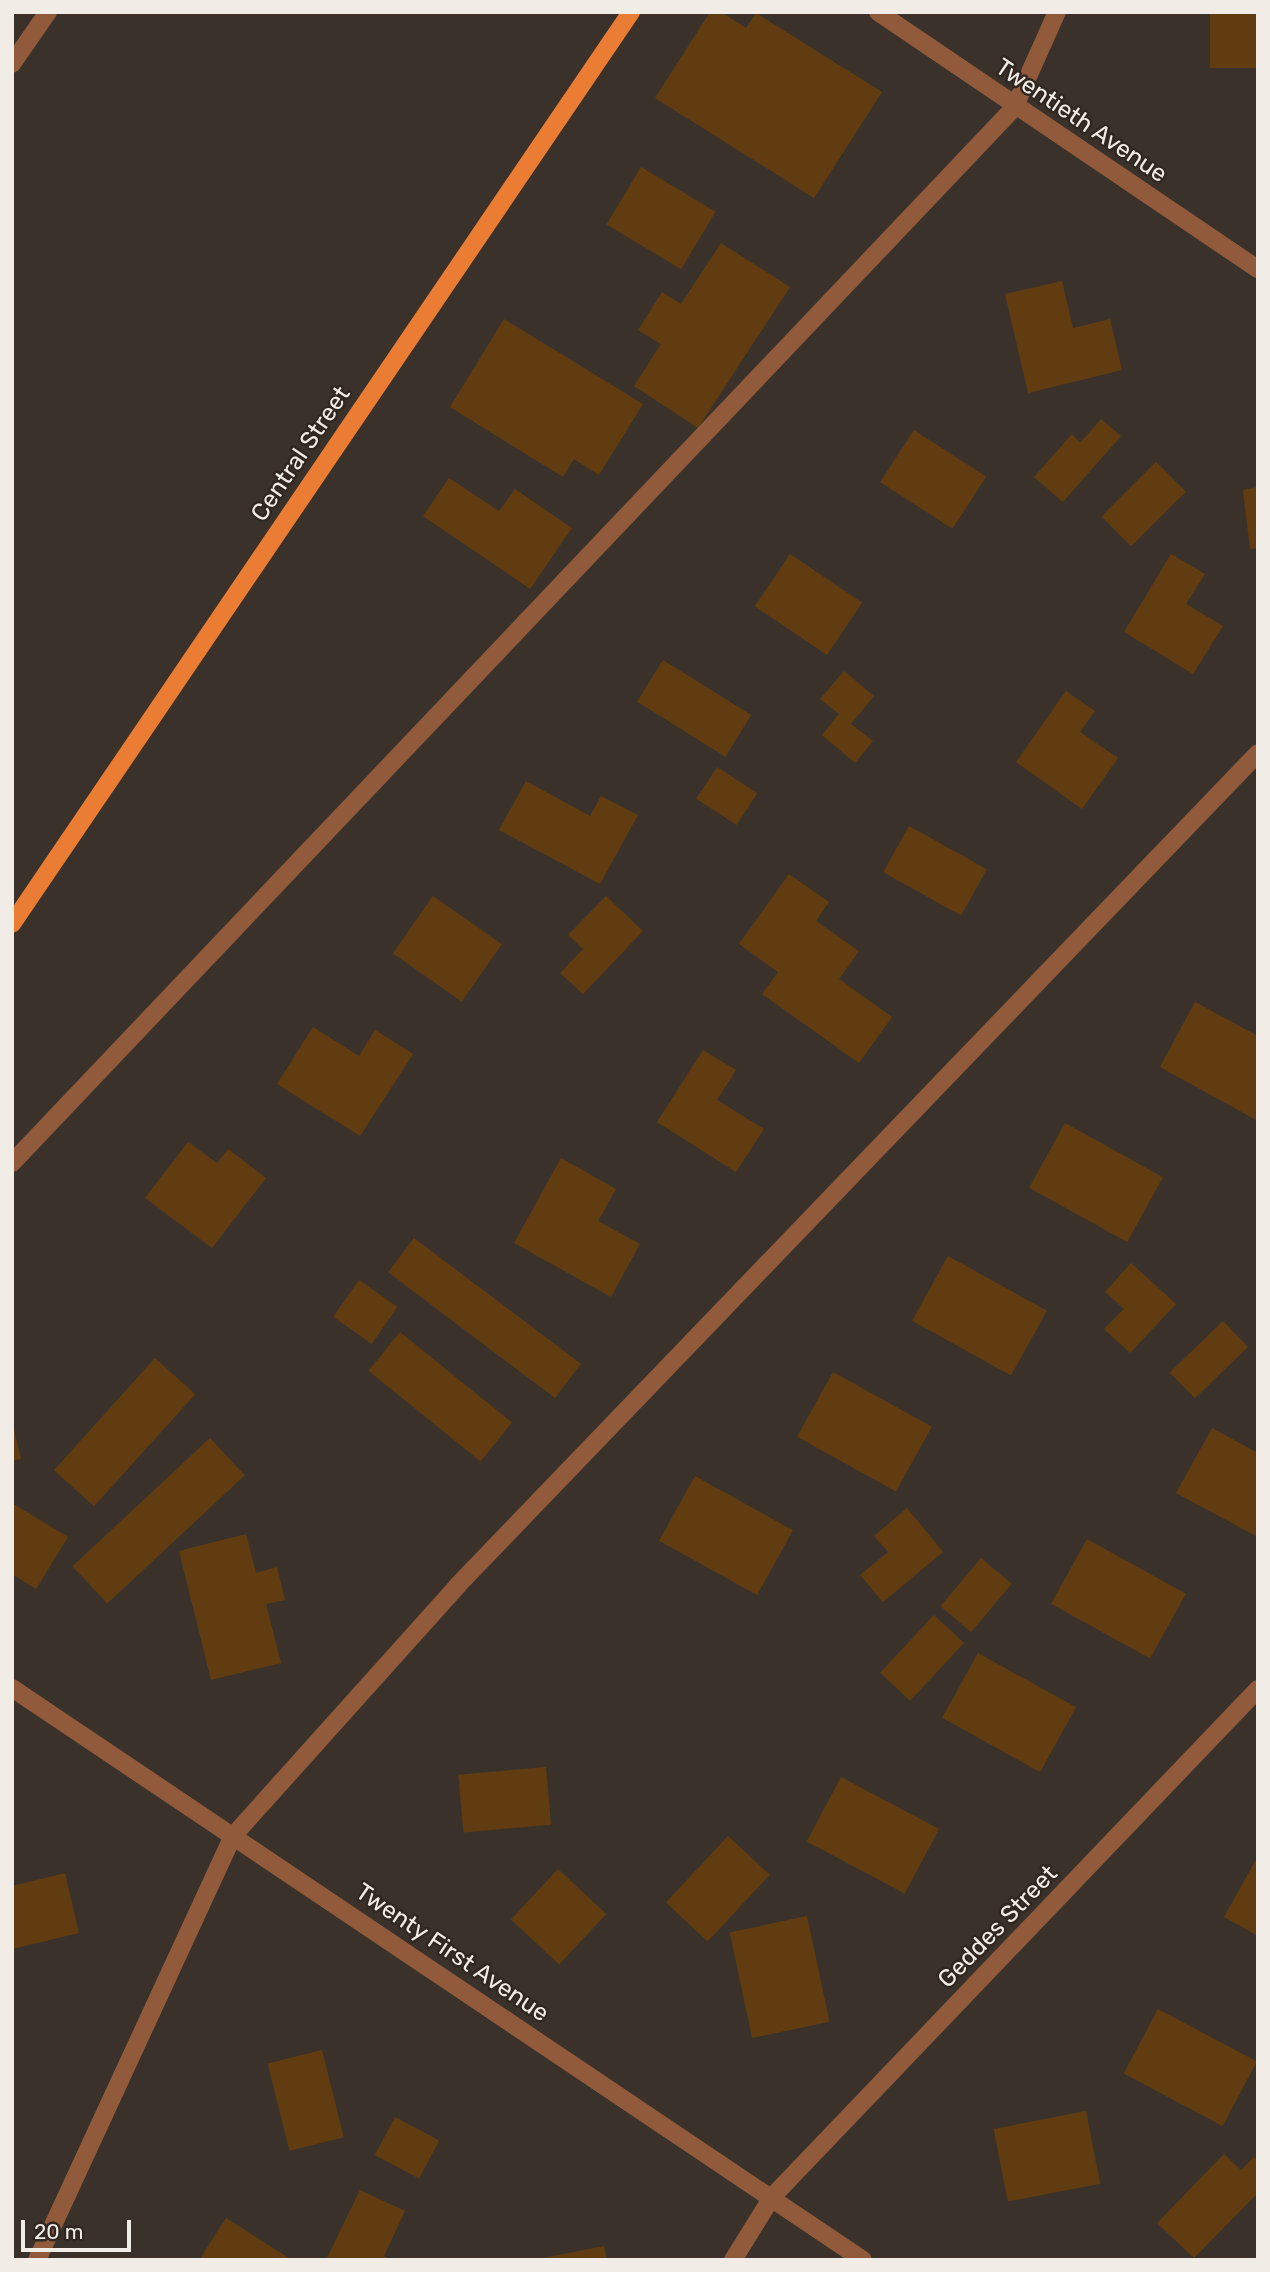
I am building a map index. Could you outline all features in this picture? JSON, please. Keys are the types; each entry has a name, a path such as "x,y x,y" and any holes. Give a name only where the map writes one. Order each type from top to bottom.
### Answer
{"main road":[{"name":"Central Street","path":"12,924 631,12"}],"street":[{"path":"12,64 48,12"},
{"name":"Twentieth Avenue","path":"878,12 1014,108 1258,269"},
{"path":"12,1163 1014,108 1057,12"},
{"path":"37,2260 233,1836 458,1585 1258,753"},
{"name":"Twenty First Avenue","path":"12,1688 863,2260"},
{"name":"Geddes Street","path":"733,2260 772,2197 1258,1689"}],"building":[{"path":"710,12 721,12 746,28 756,13 882,92 814,198 655,98"},
{"path":"1210,12 1258,12 1258,68 1210,68"},
{"path":"641,167 716,212 681,269 606,224"},
{"path":"721,243 790,287 698,428 634,386 661,344 638,330 662,292 681,304"},
{"path":"1062,281 1073,328 1110,319 1122,370 1028,393 1005,294"},
{"path":"504,319 643,404 599,475 574,459 563,477 450,407"},
{"path":"1101,419 1121,436 1063,502 1034,477 1072,434 1080,443"},
{"path":"914,430 986,477 952,529 880,482"},
{"path":"1156,462 1186,492 1131,546 1102,516"},
{"path":"449,478 499,511 515,489 572,528 530,589 423,516"},
{"path":"1258,487 1258,548 1250,549 1243,490"},
{"path":"790,554 862,603 827,655 755,606"},
{"path":"1171,554 1205,574 1186,604 1223,626 1193,674 1124,632"},
{"path":"663,660 751,715 725,757 637,702"},
{"path":"844,671 874,696 851,724 873,741 855,763 822,735 839,714 820,699"},
{"path":"1066,691 1095,711 1080,732 1118,758 1082,809 1016,762"},
{"path":"717,767 757,793 737,825 696,799"},
{"path":"526,781 590,816 601,796 638,815 600,884 499,830"},
{"path":"909,826 987,869 961,916 883,872"},
{"path":"789,874 829,902 816,921 859,951 839,979 892,1017 859,1063 762,994 778,972 739,944"},
{"path":"433,896 502,944 462,1002 393,953"},
{"path":"606,896 643,931 583,994 560,973 583,949 568,935"},
{"path":"1195,1002 1258,1036 1258,1121 1160,1067"},
{"path":"313,1027 359,1056 375,1030 413,1054 360,1136 277,1084"},
{"path":"703,1050 736,1070 717,1100 764,1129 736,1172 657,1122"},
{"path":"1065,1123 1163,1177 1127,1242 1029,1188"},
{"path":"188,1142 217,1163 228,1149 266,1178 212,1248 145,1198"},
{"path":"561,1158 616,1189 598,1221 640,1244 611,1297 514,1243"},
{"path":"414,1238 581,1364 555,1398 388,1272"},
{"path":"948,1256 1047,1311 1011,1376 912,1321"},
{"path":"1131,1263 1176,1304 1130,1353 1104,1329 1124,1309 1105,1292"},
{"path":"359,1280 398,1307 372,1344 333,1317"},
{"path":"1223,1321 1248,1347 1195,1398 1170,1372"},
{"path":"400,1332 512,1423 480,1461 369,1371"},
{"path":"155,1358 195,1394 94,1506 54,1470"},
{"path":"833,1372 932,1427 896,1492 797,1437"},
{"path":"12,1421 21,1459 12,1461"},
{"path":"1212,1428 1258,1453 1258,1537 1176,1493"},
{"path":"210,1438 245,1475 107,1604 73,1566"},
{"path":"695,1476 793,1530 757,1595 659,1541"},
{"path":"12,1503 68,1537 36,1589 12,1574"},
{"path":"907,1508 943,1552 883,1602 860,1575 888,1552 874,1536"},
{"path":"246,1534 256,1573 277,1567 285,1600 266,1604 281,1663 211,1680 179,1551"},
{"path":"1087,1539 1186,1594 1150,1659 1051,1604"},
{"path":"981,1558 1012,1584 971,1632 941,1606"},
{"path":"934,1615 964,1643 910,1701 880,1673"},
{"path":"978,1653 1076,1707 1040,1772 942,1718"},
{"path":"546,1767 551,1825 463,1832 458,1775"},
{"path":"841,1777 939,1829 905,1894 807,1841"},
{"path":"728,1836 770,1875 708,1941 666,1903"},
{"path":"1258,1856 1258,1936 1224,1917"},
{"path":"558,1869 606,1914 559,1964 511,1919"},
{"path":"65,1873 79,1933 12,1949 12,1886"},
{"path":"807,1916 829,2022 752,2038 730,1932"},
{"path":"1158,2009 1257,2062 1223,2126 1124,2073"},
{"path":"322,2050 344,2137 289,2151 268,2064"},
{"path":"1086,2111 1100,2184 1008,2202 994,2129"},
{"path":"395,2117 439,2140 419,2178 375,2155"},
{"path":"1224,2154 1241,2170 1254,2157 1258,2160 1258,2193 1194,2258 1157,2223"},
{"path":"360,2190 405,2211 384,2256 392,2260 326,2260"},
{"path":"226,2218 292,2260 199,2260"},
{"path":"604,2246 607,2260 543,2260 543,2258"}]}
